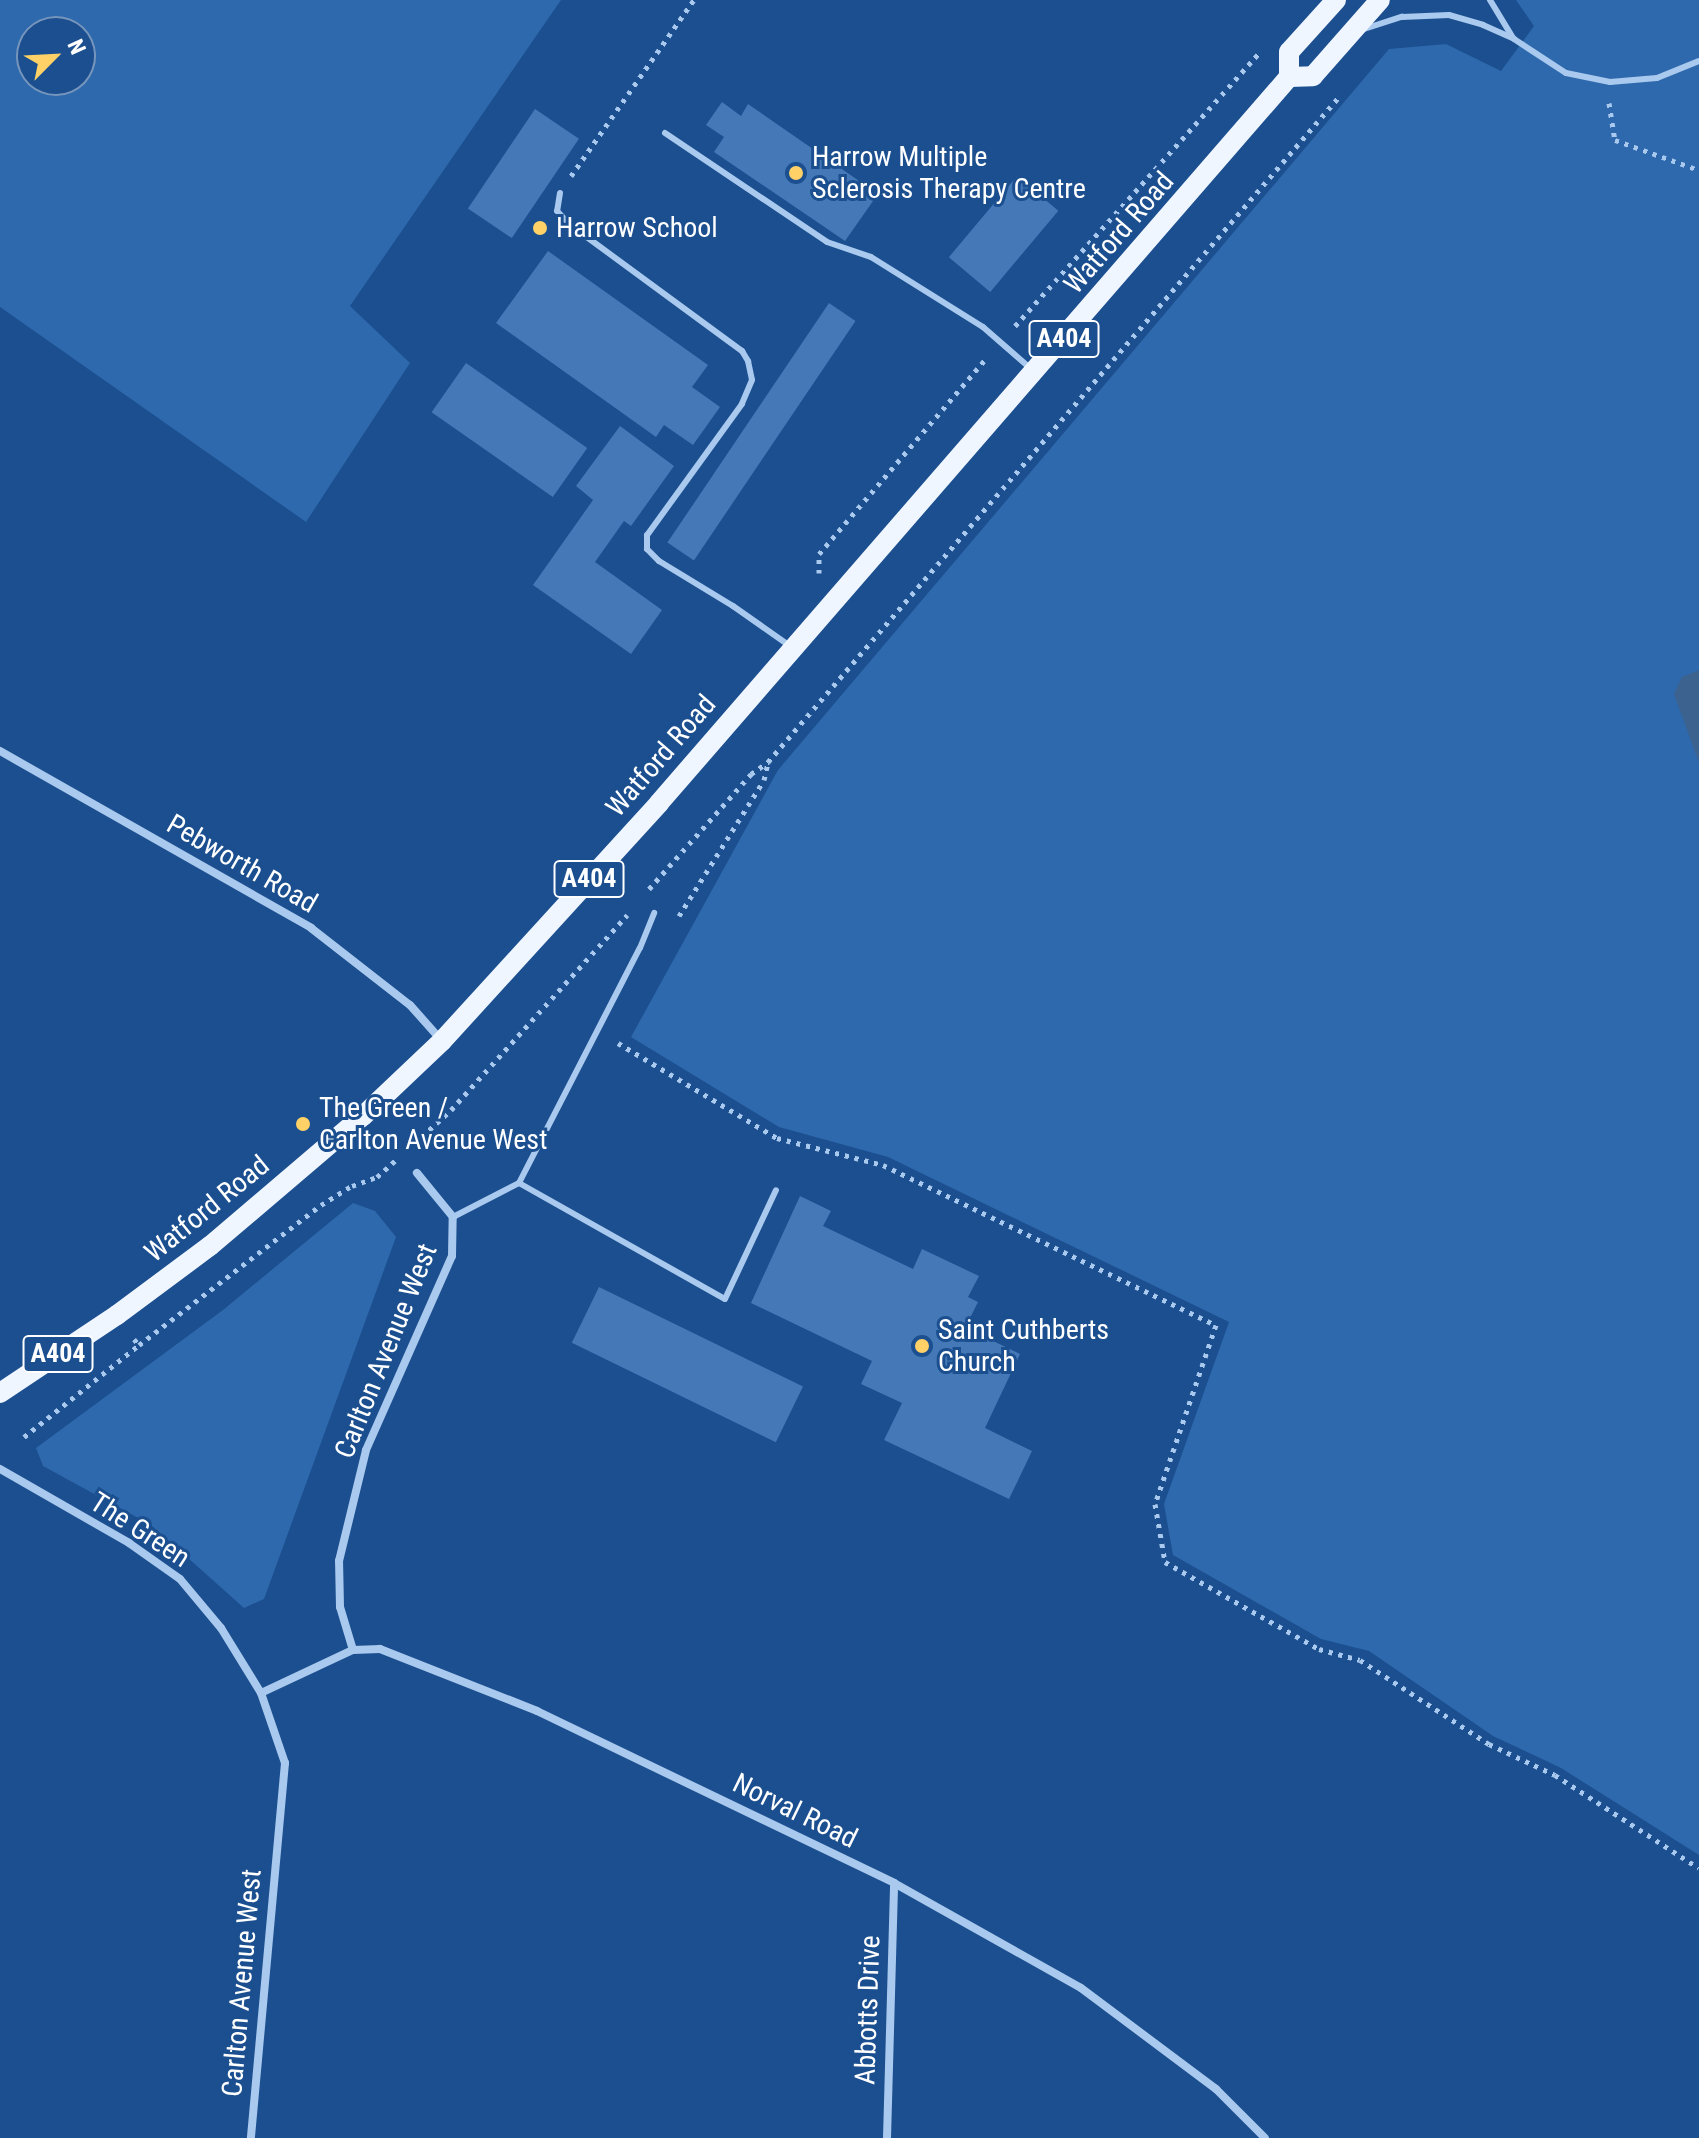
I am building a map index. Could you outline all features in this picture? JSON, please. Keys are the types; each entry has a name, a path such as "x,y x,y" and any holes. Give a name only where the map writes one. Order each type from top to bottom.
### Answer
{"main road":[{"name":"Watford Road","path":"0,1393 117,1315 210,1246 363,1116 442,1041 1035,373 1289,77 1289,52 1336,0"},
{"name":"Watford Road","path":"1289,77 1313,76 1380,0"}],"street":[{"name":"Pebworth Road","path":"0,751 311,928 410,1005 442,1041"},
{"name":"Carlton Avenue West","path":"353,1650 340,1607 343,1548 366,1450 452,1256 453,1217 417,1173"},
{"name":"The Green","path":"0,1469 129,1543 180,1579 221,1628 261,1693"},
{"name":"Norval Road","path":"353,1650 380,1649 537,1711 894,1883 1081,1988 1216,2089 1265,2138"},
{"path":"261,1693 353,1650"},
{"name":"Carlton Avenue West","path":"251,2138 285,1763 261,1693"},
{"name":"Abbotts Drive","path":"887,2138 894,1883"}],"lane":[{"path":"1490,0 1514,39"},
{"path":"1350,35 1402,17 1449,15 1514,39 1566,73 1610,82 1657,78 1699,61"},
{"path":"665,133 827,242 871,257 1001,342 1035,373"},
{"path":"560,193 557,211 569,224 742,351 748,361 752,380 742,404 647,535 647,549 659,561 733,606 793,649"},
{"path":"453,1217 519,1183 640,948 654,913"},
{"path":"519,1183 725,1299 776,1190"}],"path":[{"path":"560,193 694,0"},
{"name":"Watford Road","path":"819,554 1001,342 1266,45"},
{"path":"1610,82 1608,114 1615,140 1699,170"},
{"path":"642,898 751,774 768,762 1340,95"},
{"path":"640,948 670,930 764,780 768,762"},
{"path":"24,1437 266,1246 331,1199 377,1177 424,1137 631,910"},
{"path":"596,1031 777,1138 883,1165 1216,1325 1155,1504 1165,1562 1319,1649 1360,1660 1489,1744 1555,1775 1699,1868"},
{"path":"132,1336 139,1345"}],"shaded area":[{"path":"0,0 561,0 350,306 410,363 306,522 0,307"},
{"path":"1516,0 1699,0 1699,1855 1561,1768 1493,1736 1369,1651 1321,1639 1173,1555 1164,1504 1229,1322 888,1157 779,1127 631,1037 778,770 1389,49 1446,44 1501,71 1534,26"},
{"path":"1699,670 1699,763 1674,694 1682,677"},
{"path":"353,1203 375,1211 396,1237 264,1599 244,1608 151,1525 43,1466 36,1448 223,1310"}],"building":[{"name":"Harrow Multiple Sclerosis Therapy Centre","path":"722,102 741,116 748,104 878,194 845,241 714,152 724,137 706,125"},
{"path":"535,109 579,139 512,238 468,208"},
{"path":"1017,176 1058,211 990,292 949,257"},
{"path":"548,251 708,365 692,387 720,407 693,445 664,425 656,437 496,323"},
{"path":"829,303 856,321 694,560 667,543"},
{"path":"466,363 587,448 553,497 432,412"},
{"path":"620,426 674,466 631,526 624,521 595,562 662,610 631,654 533,585 593,500 576,486"},
{"name":"Saint Cuthberts Church","path":"800,1196 831,1211 823,1226 913,1269 922,1249 979,1276 968,1297 978,1302 969,1320 990,1331 987,1338 1020,1354 985,1428 1032,1451 1009,1499 884,1440 902,1403 861,1384 872,1361 751,1303"},
{"path":"599,1287 803,1387 776,1442 572,1343"}],"place":[{"name":"Harrow Multiple Sclerosis Therapy Centre","path":"796,173"},
{"name":"Harrow School","path":"540,228"},
{"name":"The Green / Carlton Avenue West","path":"303,1124"},
{"name":"Saint Cuthberts Church","path":"922,1346"}]}
